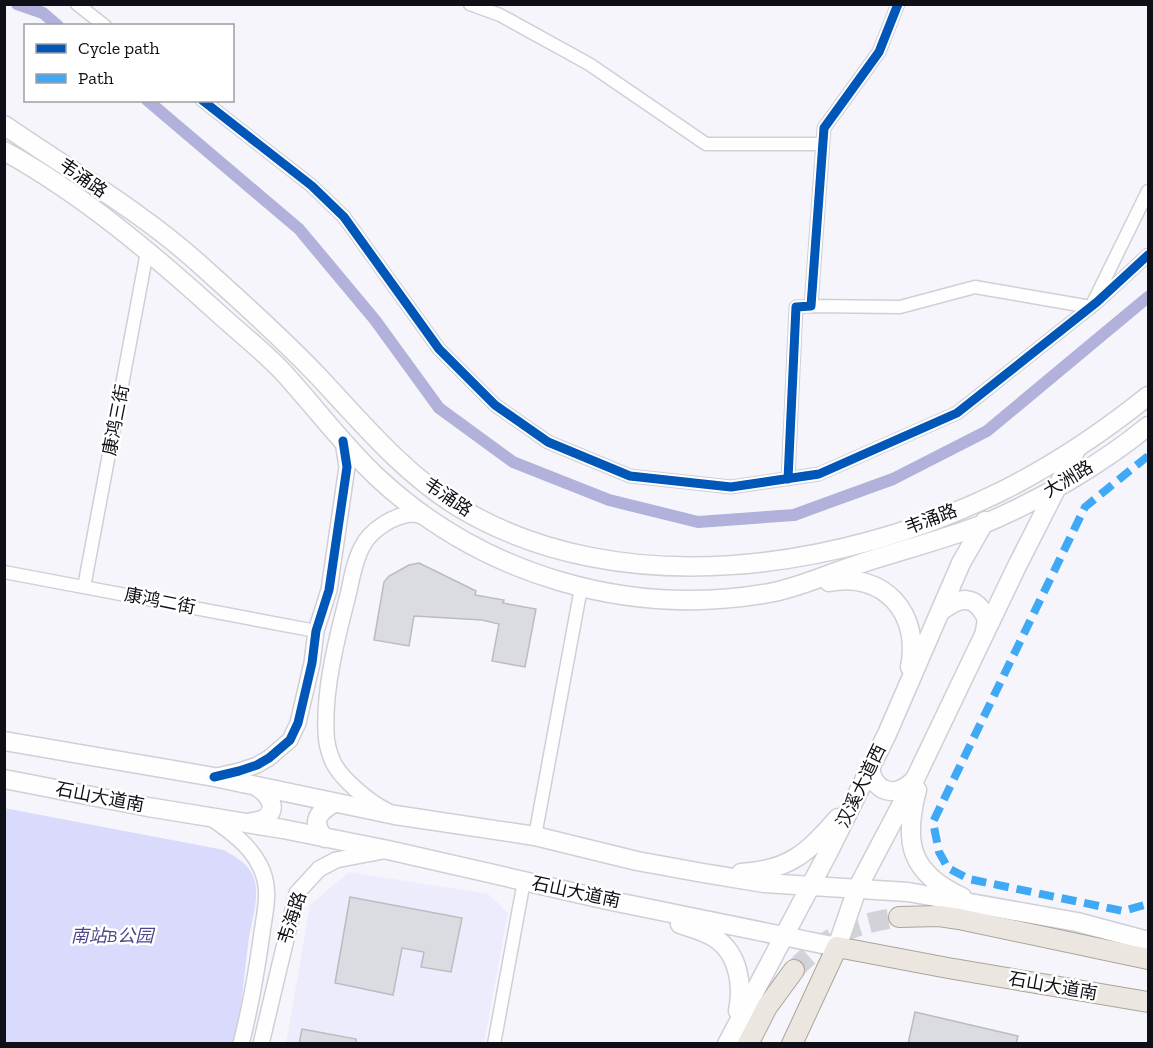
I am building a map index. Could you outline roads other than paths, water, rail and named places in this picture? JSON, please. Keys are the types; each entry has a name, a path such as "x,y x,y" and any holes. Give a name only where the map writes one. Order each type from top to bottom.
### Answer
{"main road":[{"name":"韦涌路","path":"4,125 168,238 195,260 316,374 371,435 428,486 459,507 492,525 537,542 577,554 663,566 773,562 851,546 939,518 1002,490"},
{"path":"4,159 26,163 36,147"},
{"name":"韦涌路","path":"4,151 48,177 111,223 188,286 282,371 378,477 429,519 464,542 522,569 581,588 622,595 695,600 732,598 774,592 984,524"},
{"name":"大洲路","path":"1002,490 1077,448 1149,396"},
{"name":"大洲路","path":"984,524 1056,488 1133,439 1149,426"},
{"path":"792,1044 837,947 857,889 915,778 1017,566 1077,448"},
{"name":"汉溪大道西","path":"727,1044 887,734 961,563 1002,490"},
{"path":"851,546 864,549 866,555 855,566"},
{"path":"774,592 842,579 868,582 881,589 904,612 912,639 913,653 905,686 887,734"},
{"path":"940,612 956,601 971,600 978,605 987,619 985,632"},
{"path":"4,741 214,777 395,815 535,836 637,861 703,873 764,883 908,892 1077,922 1149,940"},
{"path":"923,760 909,827 910,840 917,862 946,890 992,907"},
{"path":"870,766 874,782 881,788 891,791 905,789 915,778"},
{"name":"石山大道南","path":"4,778 388,850 607,900 837,947 1149,1002"},
{"path":"703,873 765,871 788,864 826,832 862,784"},
{"path":"249,823 264,818 271,812 272,801 268,793 257,786"},
{"path":"325,838 318,831 318,816 323,809 334,803"},
{"path":"607,900 703,932 726,948 734,960 741,986 736,1023"},
{"path":"899,917 920,915 949,918 1149,959"},
{"path":"748,1044 767,1007 794,970"}],"street":[{"path":"76,4 102,24"},
{"path":"470,4 501,15 590,64 706,144 823,144"},
{"path":"811,306 825,128 879,52 898,4"},
{"path":"205,102 312,186 344,217 439,349 495,405 548,442 630,476 731,487 819,474 957,413 1091,307 1149,255"},
{"path":"1091,307 1149,191"},
{"name":"康鸿三街","path":"84,587 147,252"},
{"path":"788,478 796,307 900,307 975,287 1091,307"},
{"path":"343,441 347,467 329,590 316,631 311,684 315,696 323,697 328,692 342,619 362,545 372,532 403,516 416,514 429,519"},
{"name":"康鸿二街","path":"4,572 316,631"},
{"path":"329,590 336,584 340,586 342,619"},
{"path":"535,836 581,588"},
{"path":"214,777 257,765 280,750 290,740 298,723 312,663"},
{"path":"330,681 326,731 333,763 365,796 395,815"},
{"path":"210,817 244,844 263,872 267,892 252,1000 241,1044"},
{"name":"韦海路","path":"261,1044 297,893 319,869 336,860 388,850"},
{"path":"494,1044 524,881"},
{"path":"261,939 264,935 274,935 281,953"}],"waterway":[{"path":"17,4 43,13 56,24"},
{"path":"149,102 299,229 375,320 439,408 513,462 609,500 698,522 794,515 893,479 987,431 1148,297"}],"tunnel":[{"path":"794,970 818,948 841,933 899,917"}],"park label":[{"name":"南站B公园","path":"112,936"}]}
